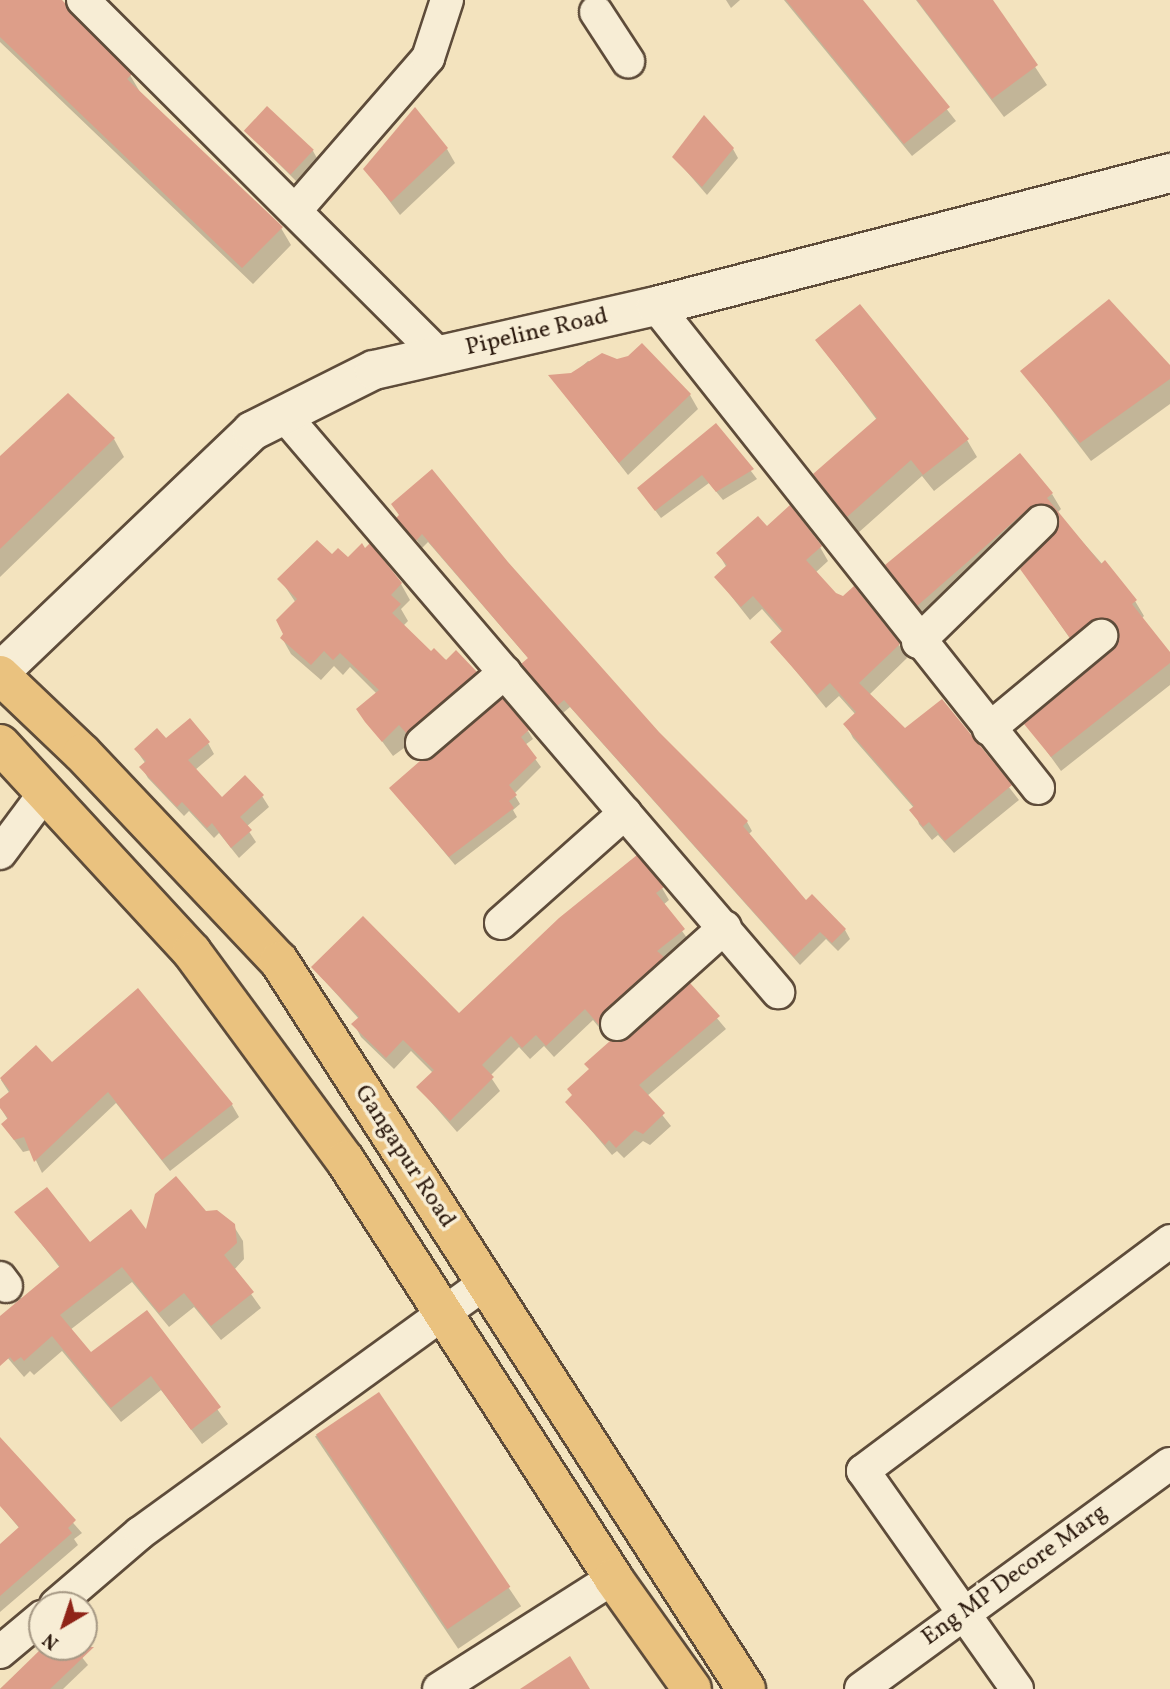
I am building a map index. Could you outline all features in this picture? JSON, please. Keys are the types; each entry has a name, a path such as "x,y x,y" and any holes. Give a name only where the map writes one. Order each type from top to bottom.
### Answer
{"main road":[{"name":"Gangapur Road","path":"0,674 82,753 279,961 746,1689"},
{"name":"Gangapur Road","path":"0,744 192,952 345,1160 613,1578 692,1689"}],"street":[{"path":"83,0 439,355"},
{"path":"295,211 428,58 447,0"},
{"path":"598,4 628,61"},
{"name":"Pipeline Road","path":"0,674 252,431 374,370 656,306 1170,173"},
{"path":"656,306 918,642 1038,788"},
{"path":"284,415 726,927 778,992"},
{"path":"918,642 1041,522"},
{"path":"989,729 1101,636"},
{"path":"422,743 505,672"},
{"path":"0,853 44,794"},
{"path":"501,923 625,813"},
{"path":"617,1024 726,927"},
{"path":"1017,1689 863,1471 1166,1254"},
{"path":"72,1591 140,1533 485,1283"},
{"name":"Eng MP Decore Marg","path":"861,1689 963,1612 1170,1464"},
{"path":"439,1689 613,1578"},
{"path":"4,1640 28,1625"}],"building":[{"path":"0,0 62,0 132,74 127,79 283,227 242,268 0,37"},
{"path":"786,0 863,0 950,107 904,144"},
{"path":"917,0 993,0 1038,65 992,99"},
{"path":"267,106 314,150 291,175 244,131"},
{"path":"415,107 448,148 391,202 363,169"},
{"path":"704,115 734,148 702,187 672,157"},
{"path":"1109,299 1170,365 1170,379 1080,443 1020,371"},
{"path":"860,304 969,439 923,475 911,460 847,517 813,474 877,418 815,340"},
{"path":"642,343 691,394 619,463 548,375 571,373 602,353 617,359 628,356"},
{"path":"68,393 115,438 0,549 0,456"},
{"path":"716,423 754,469 716,492 702,475 655,511 637,488"},
{"path":"1020,453 1053,493 1047,498 1101,564 1105,560 1137,600 1132,604 1170,652 1170,663 1051,757 1024,724 1113,650 1119,634 1115,624 1099,618 1070,638 1020,569 1058,528 1055,510 1045,504 1029,508 917,606 885,565"},
{"path":"432,469 508,562 659,732 748,821 743,826 806,900 812,894 846,929 832,943 820,932 794,957 564,700 557,706 521,664 528,658 422,534 416,541 396,518 399,515 391,504"},
{"path":"790,505 822,546 806,560 836,593 843,596 854,586 900,644 859,683 905,728 942,699 1012,785 945,841 929,822 923,827 909,810 914,806 843,724 856,712 830,683 817,695 770,642 783,630 753,596 741,607 714,577 727,565 716,553 758,516 767,526"},
{"path":"317,540 332,554 338,548 348,557 362,543 365,548 370,543 402,583 391,595 401,604 392,613 431,651 434,648 446,660 456,650 477,672 407,734 399,725 382,742 365,722 356,709 379,690 340,653 333,660 324,651 311,665 280,638 283,634 276,620 297,599 277,579"},
{"path":"502,698 529,730 521,737 537,758 509,785 517,795 509,801 514,808 449,857 389,788 420,761 434,757"},
{"path":"190,718 210,742 188,760 222,797 245,775 264,795 240,817 252,830 231,848 212,823 207,828 182,802 177,807 139,767 146,761 134,749 157,728 166,738"},
{"path":"637,855 664,887 656,893 685,929 657,951 664,957 605,1010 599,1025 585,1009 546,1046 536,1035 522,1048 511,1036 482,1065 494,1077 450,1121 416,1087 434,1070 403,1040 386,1058 351,1024 359,1017 311,967 363,916 459,1013 559,918"},
{"path":"690,983 720,1016 639,1085 665,1113 643,1134 635,1130 616,1148 609,1140 605,1145 565,1102 572,1095 567,1089 589,1069 584,1064 610,1041 629,1038"},
{"path":"138,988 233,1104 162,1160 108,1092 34,1162 24,1137 14,1140 1,1124 8,1118 0,1108 0,1099 10,1091 0,1078 36,1045 52,1062"},
{"path":"176,1176 206,1211 217,1210 235,1224 237,1243 224,1255 254,1292 211,1326 184,1293 159,1313 122,1267 60,1315 91,1352 147,1310 221,1407 191,1430 151,1376 111,1408 52,1336 24,1361 21,1357 14,1362 10,1357 0,1366 0,1316 60,1266 14,1212 47,1187 90,1242 131,1209 146,1229 155,1194"},
{"path":"379,1392 510,1587 447,1629 316,1434"},
{"path":"0,1437 76,1520 68,1528 72,1533 0,1596 0,1544 19,1527 0,1506"},
{"path":"570,1656 590,1689 520,1689"},
{"path":"29,1661 79,1661 50,1689 0,1689"}]}
